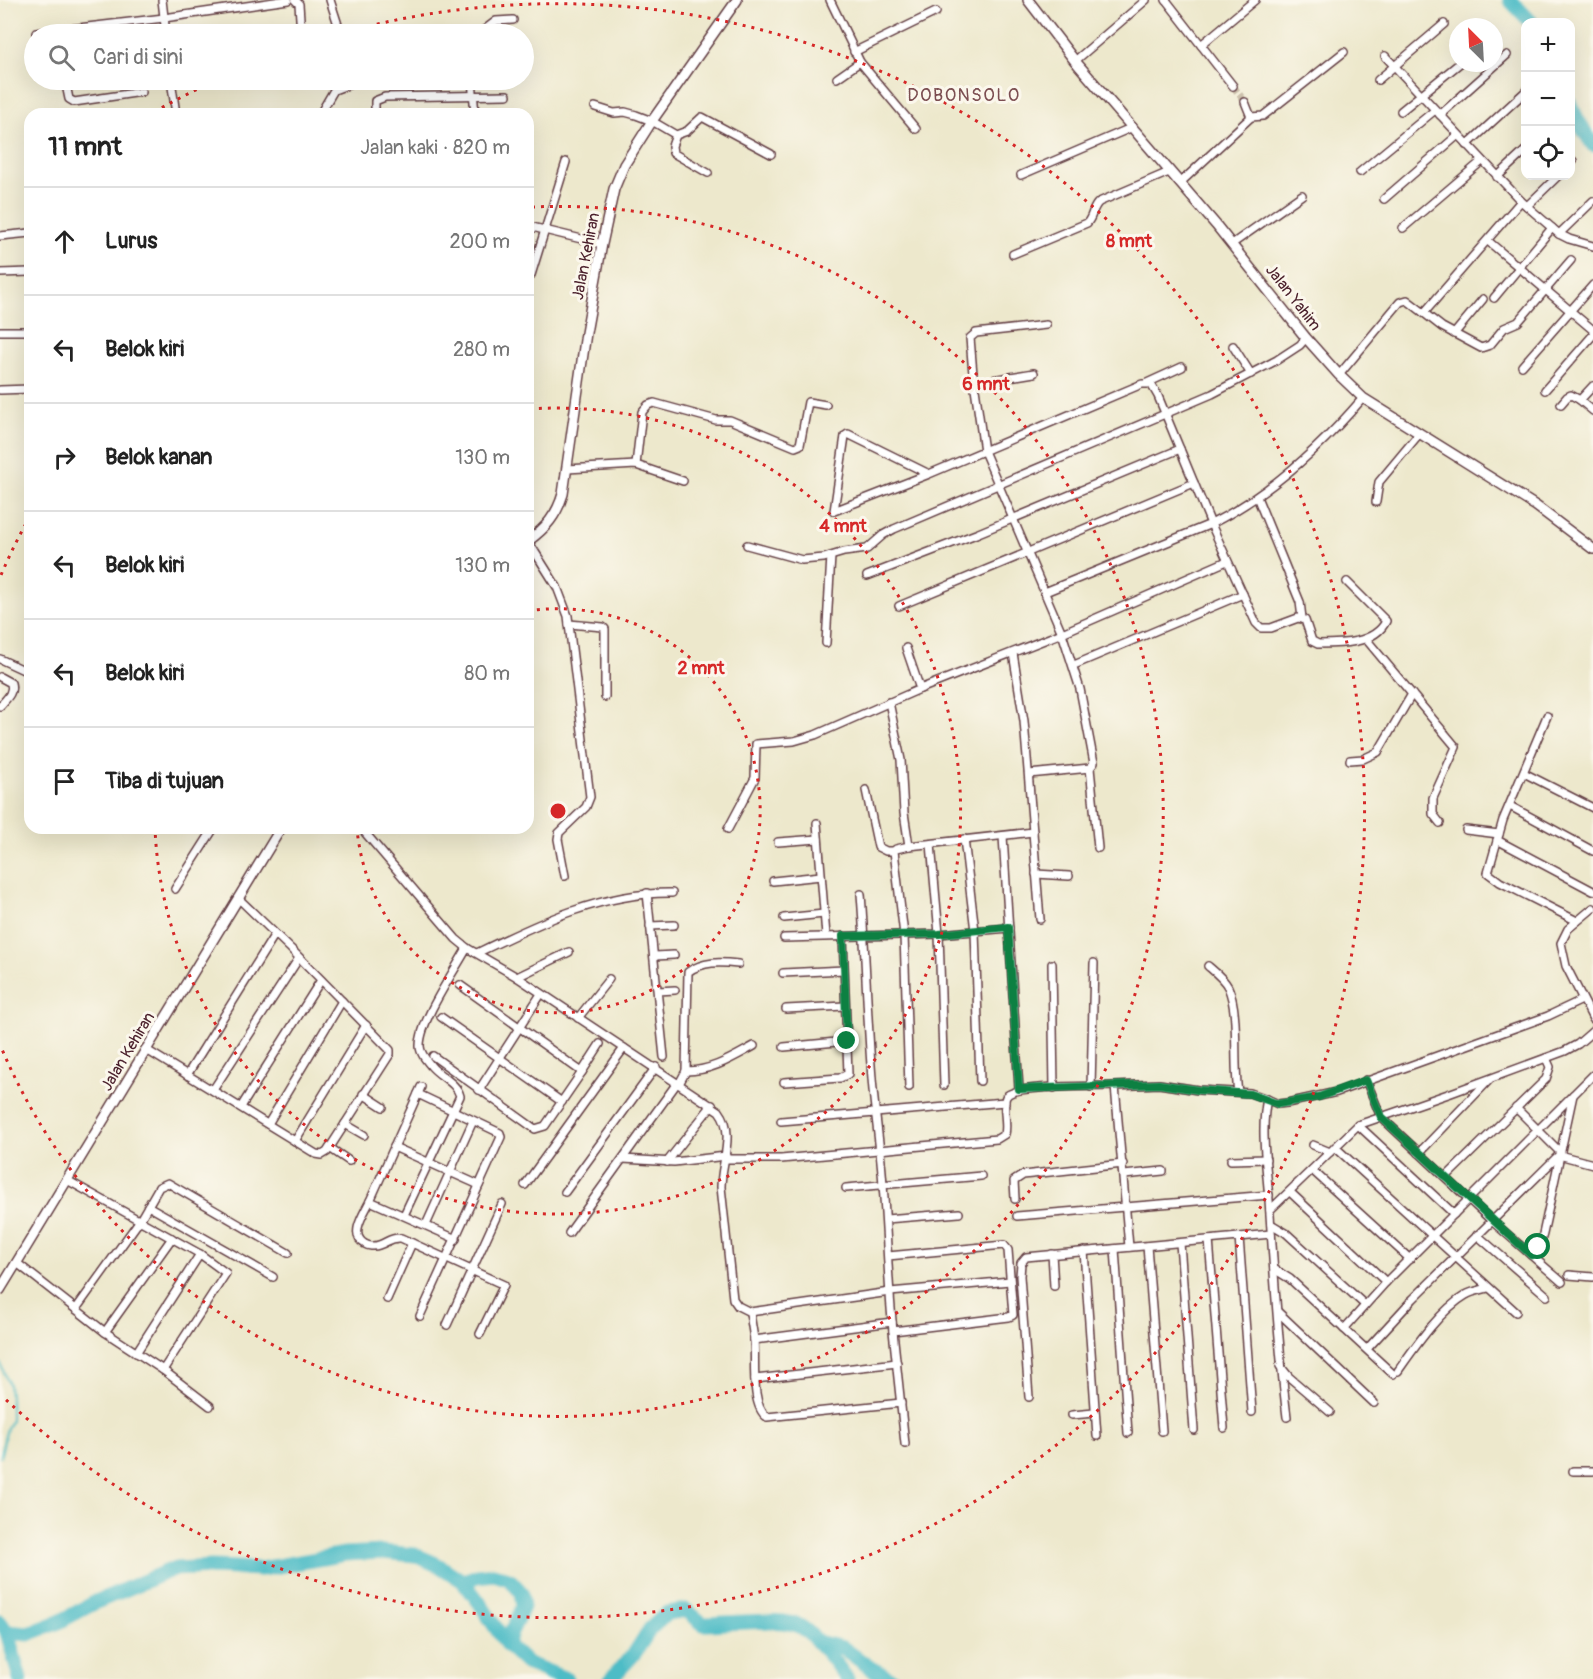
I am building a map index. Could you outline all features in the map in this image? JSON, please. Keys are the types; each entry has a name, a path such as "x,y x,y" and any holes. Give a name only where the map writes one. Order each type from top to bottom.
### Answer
{"street":[{"path":"162,0 165,24"},
{"path":"113,24 288,0"},
{"path":"295,0 299,4 300,24"},
{"path":"330,0 338,24"},
{"name":"Jalan Kehiran","path":"534,536 555,515 562,494 602,244 619,177 652,121 737,0"},
{"path":"830,0 860,62 916,129"},
{"name":"Jalan Yahim","path":"1028,0 1075,61 1232,244 1306,338 1339,375 1363,398 1530,502 1593,549"},
{"path":"1075,61 1146,0"},
{"path":"1166,0 1233,86"},
{"path":"1200,45 1255,0"},
{"path":"854,52 936,12"},
{"path":"492,24 496,21 513,20"},
{"path":"1378,80 1444,24"},
{"path":"1180,183 1251,117 1260,117 1272,109 1344,52"},
{"path":"1360,172 1507,55"},
{"path":"1385,56 1521,201 1559,234 1593,246"},
{"path":"837,78 860,62"},
{"path":"1401,111 1449,72"},
{"path":"67,90 69,99 74,102 142,92"},
{"path":"172,90 175,108"},
{"path":"324,108 334,90"},
{"path":"473,90 475,108"},
{"path":"374,108 374,102 380,98 507,95"},
{"path":"1467,145 1521,96"},
{"path":"1245,102 1251,117"},
{"path":"595,106 614,113 628,112 652,121 676,135"},
{"path":"676,135 687,131 702,117 771,154"},
{"path":"1021,175 1133,127"},
{"path":"676,135 672,146 673,153 708,173"},
{"path":"1384,199 1458,135"},
{"path":"1497,177 1521,155"},
{"path":"1403,228 1482,161"},
{"path":"534,266 566,162"},
{"path":"1013,254 1087,223 1099,202 1169,172"},
{"path":"1527,206 1554,180"},
{"path":"1232,244 1302,195"},
{"path":"1424,313 1521,201"},
{"path":"1559,234 1593,201"},
{"path":"534,227 602,244"},
{"path":"1494,298 1552,228"},
{"path":"0,236 24,234"},
{"path":"1488,241 1593,330"},
{"path":"1339,375 1400,302 1407,300 1454,334 1485,348 1503,328 1518,322 1571,260"},
{"path":"0,273 24,272"},
{"path":"1522,366 1593,285"},
{"path":"1454,334 1483,299"},
{"path":"1046,325 972,335 970,338 974,383 984,451 1014,517 1074,665 1093,753 1094,763 1090,768 1098,848"},
{"path":"0,331 24,331"},
{"path":"1545,390 1593,335"},
{"path":"747,545 802,560 867,549 894,529 1166,414 1251,374 1282,357 1306,338"},
{"path":"1233,346 1251,374"},
{"path":"929,474 849,434 845,436 834,511 929,474 1182,367"},
{"path":"974,383 1034,373"},
{"path":"1147,383 1151,384 1158,396 1211,524 1256,623 1261,628 1267,629 1302,618"},
{"path":"1581,400 1593,386"},
{"path":"0,390 24,389"},
{"path":"1561,404 1571,395 1581,400 1593,411"},
{"path":"1045,592 1211,524 1257,497 1323,439 1363,398"},
{"path":"636,465 642,412 648,405 654,403 716,420 730,420 795,447 800,445 807,404 811,402 826,405"},
{"path":"1376,502 1379,482 1419,434"},
{"path":"867,576 1180,449"},
{"path":"567,469 636,465 683,481"},
{"path":"899,606 1194,483"},
{"path":"1257,497 1300,602 1302,618 1305,620 1312,641 1318,644 1366,639 1378,631 1386,621 1347,582"},
{"path":"534,551 564,601 569,624 590,797 586,807 560,833 558,840 565,876"},
{"path":"826,643 831,556"},
{"path":"728,829 755,777 756,744 806,738 920,689 1062,633 1227,561"},
{"path":"1074,665 1243,594"},
{"path":"569,624 605,629 605,697"},
{"path":"1366,639 1456,747 1433,798 1433,814 1440,823"},
{"path":"906,648 920,689"},
{"path":"1013,653 1024,721 1040,919"},
{"path":"0,659 24,670"},
{"path":"0,677 11,683 13,688 11,694 0,706"},
{"path":"1350,760 1363,759 1378,752 1412,694"},
{"path":"889,702 901,760 904,813 909,846"},
{"path":"1547,716 1498,837 1488,871 1490,876 1577,921"},
{"path":"1029,774 1090,768"},
{"path":"1524,773 1593,808"},
{"path":"866,790 878,847 886,851 909,846 1033,832"},
{"path":"1510,806 1593,851"},
{"path":"817,823 826,936"},
{"path":"1466,830 1498,837 1592,889"},
{"path":"175,889 210,834"},
{"name":"Jalan Kehiran","path":"0,1290 277,834"},
{"path":"366,834 447,930 468,948 656,1067 724,1117 727,1129 721,1187 733,1299 738,1306 750,1312 890,1292 1010,1281"},
{"path":"1003,836 1019,1089"},
{"path":"778,842 818,839"},
{"path":"964,839 975,931 980,1081"},
{"path":"931,844 939,934 944,1085"},
{"path":"894,851 904,935 909,1087"},
{"path":"1036,874 1069,876"},
{"path":"773,881 821,876"},
{"path":"647,893 664,1057"},
{"path":"477,953 568,912 628,895 672,893"},
{"path":"861,894 892,1322 905,1444"},
{"path":"145,1049 316,1154 322,1155 327,1152 345,1124 390,1050 238,898"},
{"path":"1593,908 1563,935 1560,943 1566,966 1582,1000 1590,1006 1593,1019"},
{"path":"783,918 824,914"},
{"path":"651,926 674,925"},
{"path":"784,938 864,934 939,934 1008,927"},
{"path":"187,1075 275,934"},
{"path":"784,1082 840,1078 848,1074 843,936"},
{"path":"404,1215 460,1096 458,1089 432,1067 422,1054 420,1046 431,1012 468,948"},
{"path":"516,977 569,952"},
{"path":"655,956 674,955"},
{"path":"213,1090 299,958"},
{"path":"569,1233 686,1071 688,972 695,967 716,962 738,964"},
{"path":"1091,1087 1094,963"},
{"path":"1052,964 1054,1088"},
{"path":"1208,966 1226,983 1229,989 1238,1092"},
{"path":"783,973 844,970"},
{"path":"241,1107 321,980"},
{"path":"578,1018 609,980"},
{"path":"460,985 582,1072"},
{"path":"658,991 675,990"},
{"path":"479,1090 541,994"},
{"path":"623,1158 667,1162 725,1158 781,1159 1002,1137 1006,1130 1006,1095 1019,1089 1159,1084 1250,1094 1278,1104 1296,1102 1338,1092 1548,1016 1582,1000"},
{"path":"268,1124 342,1001"},
{"path":"786,1009 845,1006"},
{"path":"441,1017 562,1102"},
{"path":"295,1141 366,1025"},
{"path":"1270,1210 1358,1125 1546,1058 1578,1044 1593,1031"},
{"path":"784,1047 847,1041"},
{"path":"433,1056 535,1129 545,1126 600,1044"},
{"path":"686,1071 709,1068 754,1046"},
{"path":"525,1185 624,1048"},
{"path":"1446,1178 1549,1075 1550,1067 1546,1058"},
{"path":"565,1192 656,1067"},
{"path":"1344,1329 1386,1282 1593,1075"},
{"path":"1419,1153 1491,1078"},
{"path":"1366,1080 1381,1117 1492,1221 1562,1282"},
{"path":"1115,1086 1129,1247"},
{"path":"421,1087 357,1228 357,1234 360,1241 366,1245 379,1245 394,1237 401,1238 504,1285 480,1334"},
{"path":"363,1094 382,1107"},
{"path":"418,1095 500,1133 501,1137 420,1316"},
{"path":"1531,1255 1542,1238 1573,1095"},
{"path":"1267,1099 1264,1110 1266,1159 1280,1366 1287,1417"},
{"path":"781,1121 1005,1102"},
{"path":"667,1162 712,1106"},
{"path":"1516,1108 1560,1154 1593,1164"},
{"path":"426,1225 473,1121"},
{"path":"345,1124 364,1136"},
{"path":"1358,1125 1454,1214"},
{"path":"1313,1145 1333,1149 1516,1312"},
{"path":"394,1147 479,1185"},
{"path":"330,1148 349,1161"},
{"path":"1367,1349 1413,1299 1560,1154"},
{"path":"1231,1160 1266,1159"},
{"path":"1015,1199 1014,1181 1017,1177 1029,1173 1123,1164"},
{"path":"1312,1170 1410,1259"},
{"path":"1124,1175 1163,1171"},
{"path":"846,1188 981,1176"},
{"path":"67,1180 200,1254 226,1273 163,1371"},
{"path":"76,1309 140,1220 159,1187 168,1183 288,1253"},
{"path":"1290,1192 1386,1282"},
{"path":"1017,1216 1269,1195"},
{"path":"370,1201 456,1239"},
{"path":"447,1325 502,1204"},
{"path":"148,1206 273,1277"},
{"path":"886,1219 959,1213"},
{"path":"1271,1224 1294,1240 1365,1305"},
{"path":"1029,1397 1021,1263 1026,1257 1271,1234"},
{"path":"1477,1235 1547,1296"},
{"path":"1239,1237 1252,1412"},
{"path":"105,1332 172,1238"},
{"path":"1209,1240 1224,1428"},
{"path":"387,1299 412,1243"},
{"path":"1180,1243 1194,1430"},
{"path":"888,1256 1004,1245 1008,1250 1013,1312 1013,1315 1009,1317 893,1330"},
{"path":"1147,1246 1162,1431"},
{"path":"1115,1249 1128,1433"},
{"path":"1084,1251 1097,1436"},
{"path":"136,1353 200,1254"},
{"path":"1052,1254 1054,1286"},
{"path":"17,1263 105,1332 210,1406"},
{"path":"1274,1269 1290,1279 1396,1373 1456,1303 1466,1295 1488,1288"},
{"path":"1569,1275 1593,1277"},
{"path":"750,1312 757,1401 762,1413 767,1417 901,1403"},
{"path":"1278,1312 1374,1403"},
{"path":"754,1340 892,1322"},
{"path":"755,1379 897,1363"},
{"path":"1280,1366 1289,1377 1330,1412"},
{"path":"1072,1415 1094,1413"},
{"path":"1573,1471 1593,1471"}],"waterway":[{"path":"1510,0 1527,18"},
{"path":"1575,114 1593,145"},
{"path":"0,1363 9,1384 11,1410 11,1421 0,1457"},
{"path":"7,1632 28,1634 173,1569 212,1567 261,1569 345,1554 382,1552 415,1555 438,1565 463,1581 507,1645 526,1663 566,1679"},
{"path":"463,1581 494,1574 509,1579 521,1592 523,1607 507,1645"},
{"path":"611,1679 634,1654 650,1629 667,1613 686,1610 703,1624 777,1621 797,1625 817,1641 847,1679"},
{"path":"0,1622 7,1632 20,1679"},
{"path":"818,1642 843,1648 872,1669 891,1679"}],"tunnel":[{"path":"1233,86 1245,102"}],"district":[{"name":"DOBONSOLO","path":"964,95"}],"route":[{"path":"847,1041 843,936 939,934 1008,927 1019,1089 1159,1084 1182,1089 1250,1094 1278,1104 1338,1092 1366,1080 1381,1117 1531,1255 1538,1247"}]}
